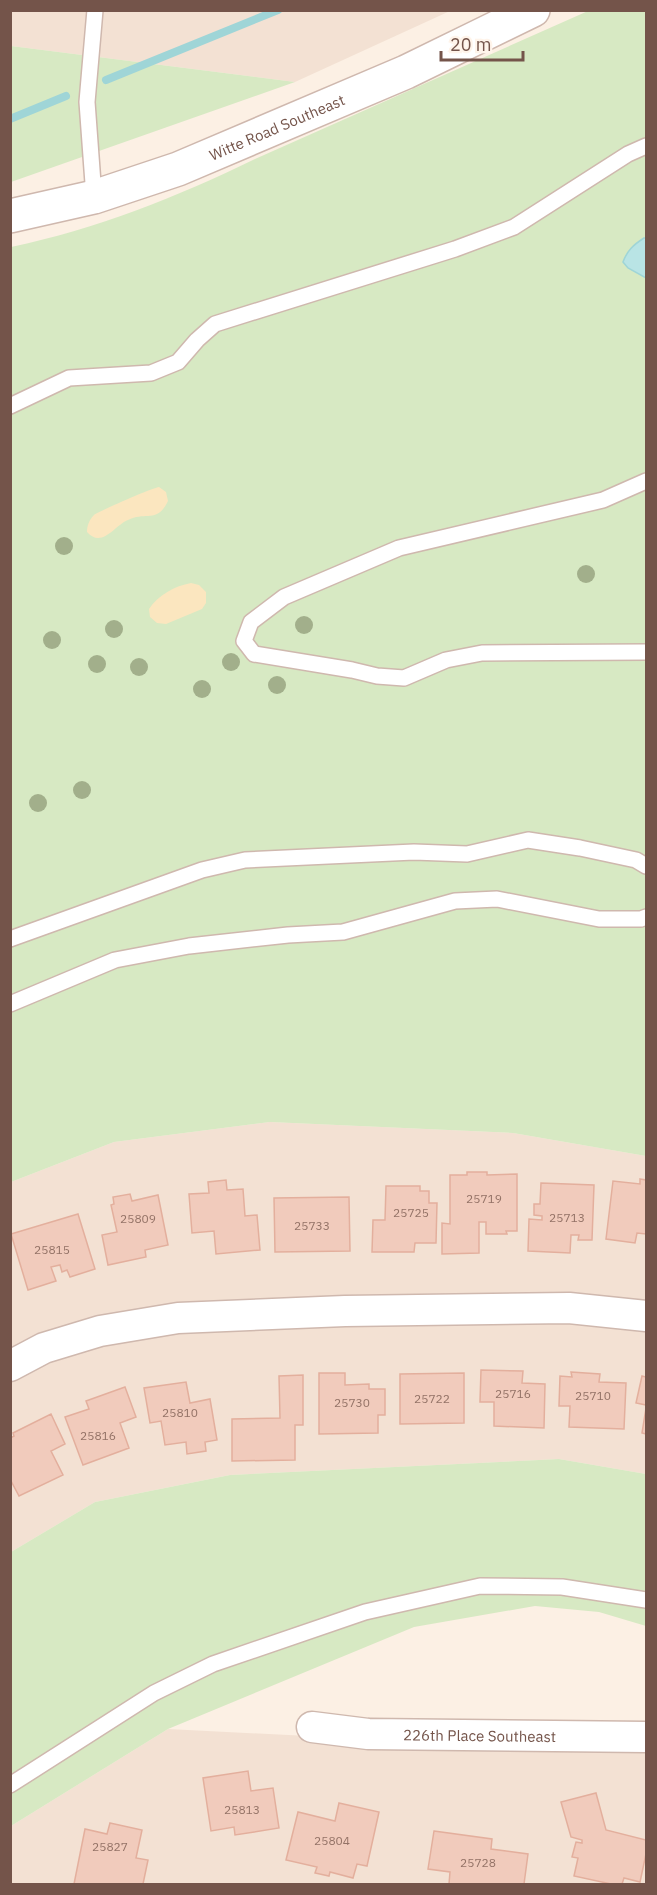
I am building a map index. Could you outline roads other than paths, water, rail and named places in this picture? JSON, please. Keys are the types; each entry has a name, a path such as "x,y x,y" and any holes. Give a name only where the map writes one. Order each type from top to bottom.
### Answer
{"street":[{"name":"Witte Road Southeast","path":"10,216 94,197 178,169 406,72 533,10"},
{"path":"10,1366 44,1348 100,1331 178,1317 345,1311 569,1308 646,1316"},
{"name":"226th Place Southeast","path":"312,1727 368,1734 646,1737"}],"lane":[{"path":"94,197 87,102 95,10"},
{"path":"10,406 69,378 151,373 178,362 215,324 455,249 514,227 628,154 646,146"},
{"path":"646,481 603,500 399,548 284,597 251,622 244,641 254,654 377,676 404,678 446,660 482,653 646,652"},
{"path":"10,939 202,870 245,860 414,852 467,854 528,840 636,860 646,866"},
{"path":"10,1004 115,960 189,946 343,932 454,901 496,899 599,919 646,917"},
{"path":"10,1785 154,1693 213,1664 365,1612 480,1586 562,1587 646,1600"}],"water":[{"path":"646,238 646,278 628,268 623,262 631,248"}],"waterway":[{"path":"106,80 278,10"},
{"path":"10,119 66,96"}]}
